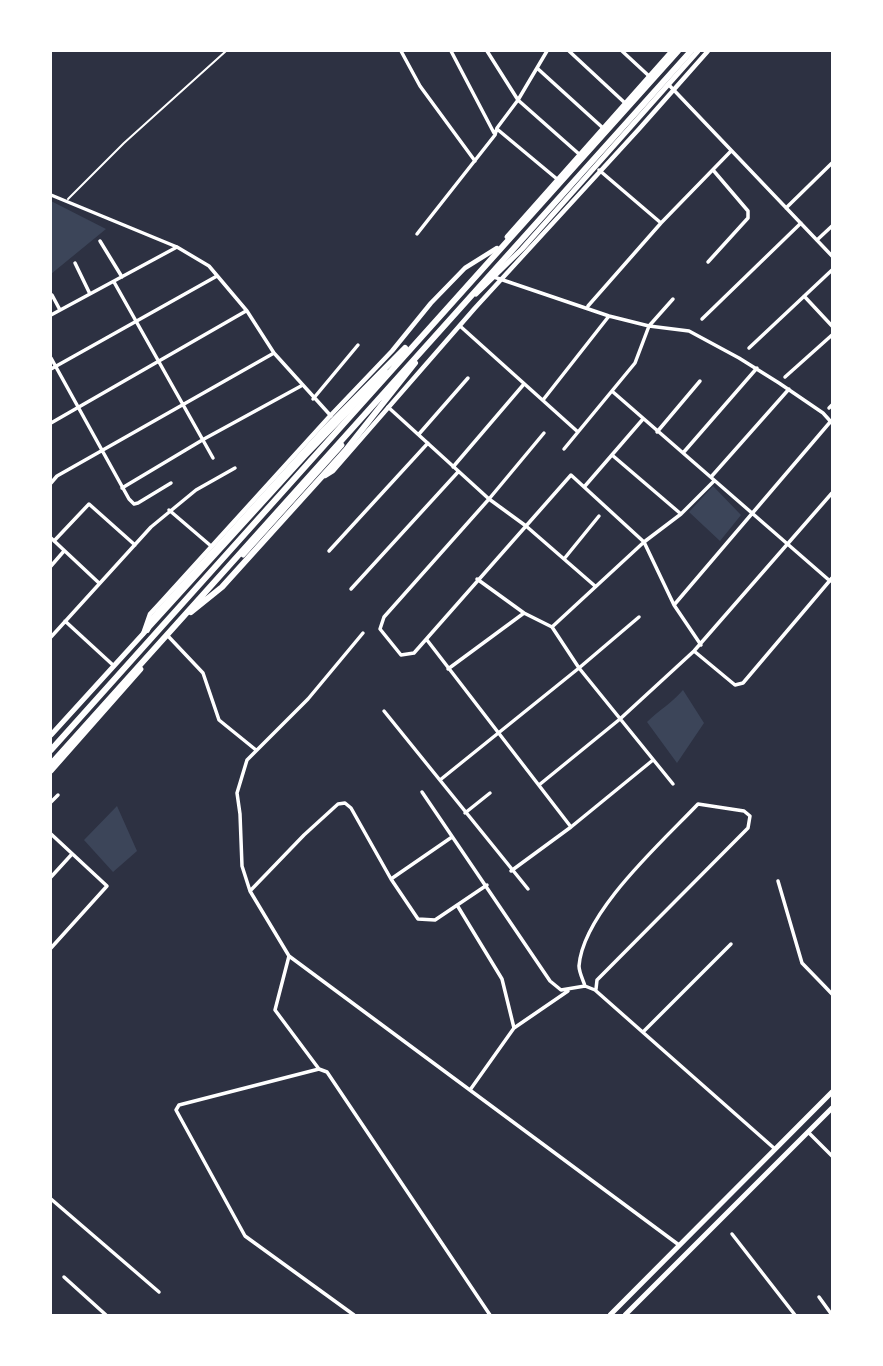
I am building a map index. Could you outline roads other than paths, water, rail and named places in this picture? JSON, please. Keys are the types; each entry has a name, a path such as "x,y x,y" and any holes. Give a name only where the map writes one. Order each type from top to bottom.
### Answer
{"highway":[{"path":"51,750 678,51"},
{"path":"51,764 691,51"},
{"path":"145,633 152,619 325,429 456,298"},
{"path":"184,618 219,589 345,451 463,304"}],"main road":[{"path":"51,735 400,358 671,51"},
{"path":"51,771 452,319 584,178 598,169 671,88 698,51"},
{"path":"569,166 584,178"},
{"path":"610,1315 832,1092"},
{"path":"625,1315 832,1108"}],"street":[{"path":"401,51 420,86 475,161"},
{"path":"451,51 495,135"},
{"path":"417,234 495,135 547,51"},
{"path":"569,51 625,103"},
{"path":"622,51 649,76"},
{"path":"708,51 671,88 832,256"},
{"path":"490,52 518,100 579,154"},
{"path":"537,68 603,128"},
{"path":"497,128 557,179"},
{"path":"587,307 660,223 731,151"},
{"path":"786,208 832,163"},
{"path":"306,485 332,471 598,169 660,223"},
{"path":"708,262 748,218 748,211 713,170"},
{"path":"51,195 177,247 209,266 247,311 274,353 337,423"},
{"path":"702,319 801,223"},
{"path":"817,240 832,226"},
{"path":"100,241 122,277"},
{"path":"51,315 177,247"},
{"path":"145,633 150,614 392,351 431,303 465,268 497,248"},
{"path":"75,263 90,294"},
{"path":"749,348 832,270"},
{"path":"53,368 218,276"},
{"path":"494,277 609,316 649,326 688,331 789,389 832,422 674,605"},
{"path":"114,282 213,458"},
{"path":"52,295 60,310"},
{"path":"804,296 832,326"},
{"path":"564,449 635,362 649,326 673,299"},
{"path":"51,424 247,311"},
{"path":"543,400 609,316"},
{"path":"459,326 578,432"},
{"path":"785,377 832,335"},
{"path":"313,399 358,345"},
{"path":"392,351 400,358"},
{"path":"51,483 57,476 274,353"},
{"path":"51,358 53,368 129,499 138,503 171,483"},
{"path":"683,453 757,369"},
{"path":"419,434 468,378"},
{"path":"657,432 700,381"},
{"path":"453,467 524,384"},
{"path":"122,488 301,386"},
{"path":"551,627 644,542 681,514 789,389"},
{"path":"613,392 831,579 743,683 735,685 694,651"},
{"path":"388,407 489,499 526,526 595,586"},
{"path":"585,486 643,419"},
{"path":"544,433 384,617 380,629 401,654 414,653 571,475 644,542 674,605 701,645"},
{"path":"329,551 428,443"},
{"path":"612,455 681,514"},
{"path":"51,637 169,510 196,490 236,468"},
{"path":"351,589 459,472"},
{"path":"539,785 620,719 701,645 832,493"},
{"path":"99,583 52,540 89,504 135,545"},
{"path":"169,510 211,546"},
{"path":"564,559 599,516"},
{"path":"51,566 64,551"},
{"path":"477,579 524,613 551,627 579,668 673,784"},
{"path":"448,669 524,613"},
{"path":"440,780 639,617"},
{"path":"65,621 114,666"},
{"path":"363,633 308,699 247,760 237,793 242,866 250,891 289,956 680,1246"},
{"path":"168,636 203,673 219,720 256,750"},
{"path":"426,640 571,827"},
{"path":"384,711 528,890"},
{"path":"511,871 654,760"},
{"path":"422,792 550,981 561,990 585,986 596,990 775,1149"},
{"path":"466,813 490,793"},
{"path":"51,802 58,795"},
{"path":"250,891 304,835 338,804 345,803 351,808 391,879 418,919 435,920 487,885"},
{"path":"585,986 579,968 584,945 611,895 698,804 744,811 750,816 748,828 597,980 596,990"},
{"path":"51,834 107,887 51,948"},
{"path":"391,879 452,837"},
{"path":"51,877 72,854"},
{"path":"778,881 802,963 832,994"},
{"path":"457,905 502,979 514,1028"},
{"path":"643,1032 731,944"},
{"path":"289,956 275,1010 319,1069 327,1072 490,1315"},
{"path":"470,1090 514,1028 569,990"},
{"path":"319,1069 179,1105 176,1110 245,1236 354,1315"},
{"path":"809,1133 832,1156"},
{"path":"51,1199 159,1292"},
{"path":"732,1234 795,1315"},
{"path":"64,1277 106,1315"},
{"path":"819,1297 832,1315"},
{"path":"821,1315 829,1310"}],"lane":[{"path":"65,202 124,143 226,51"}]}
